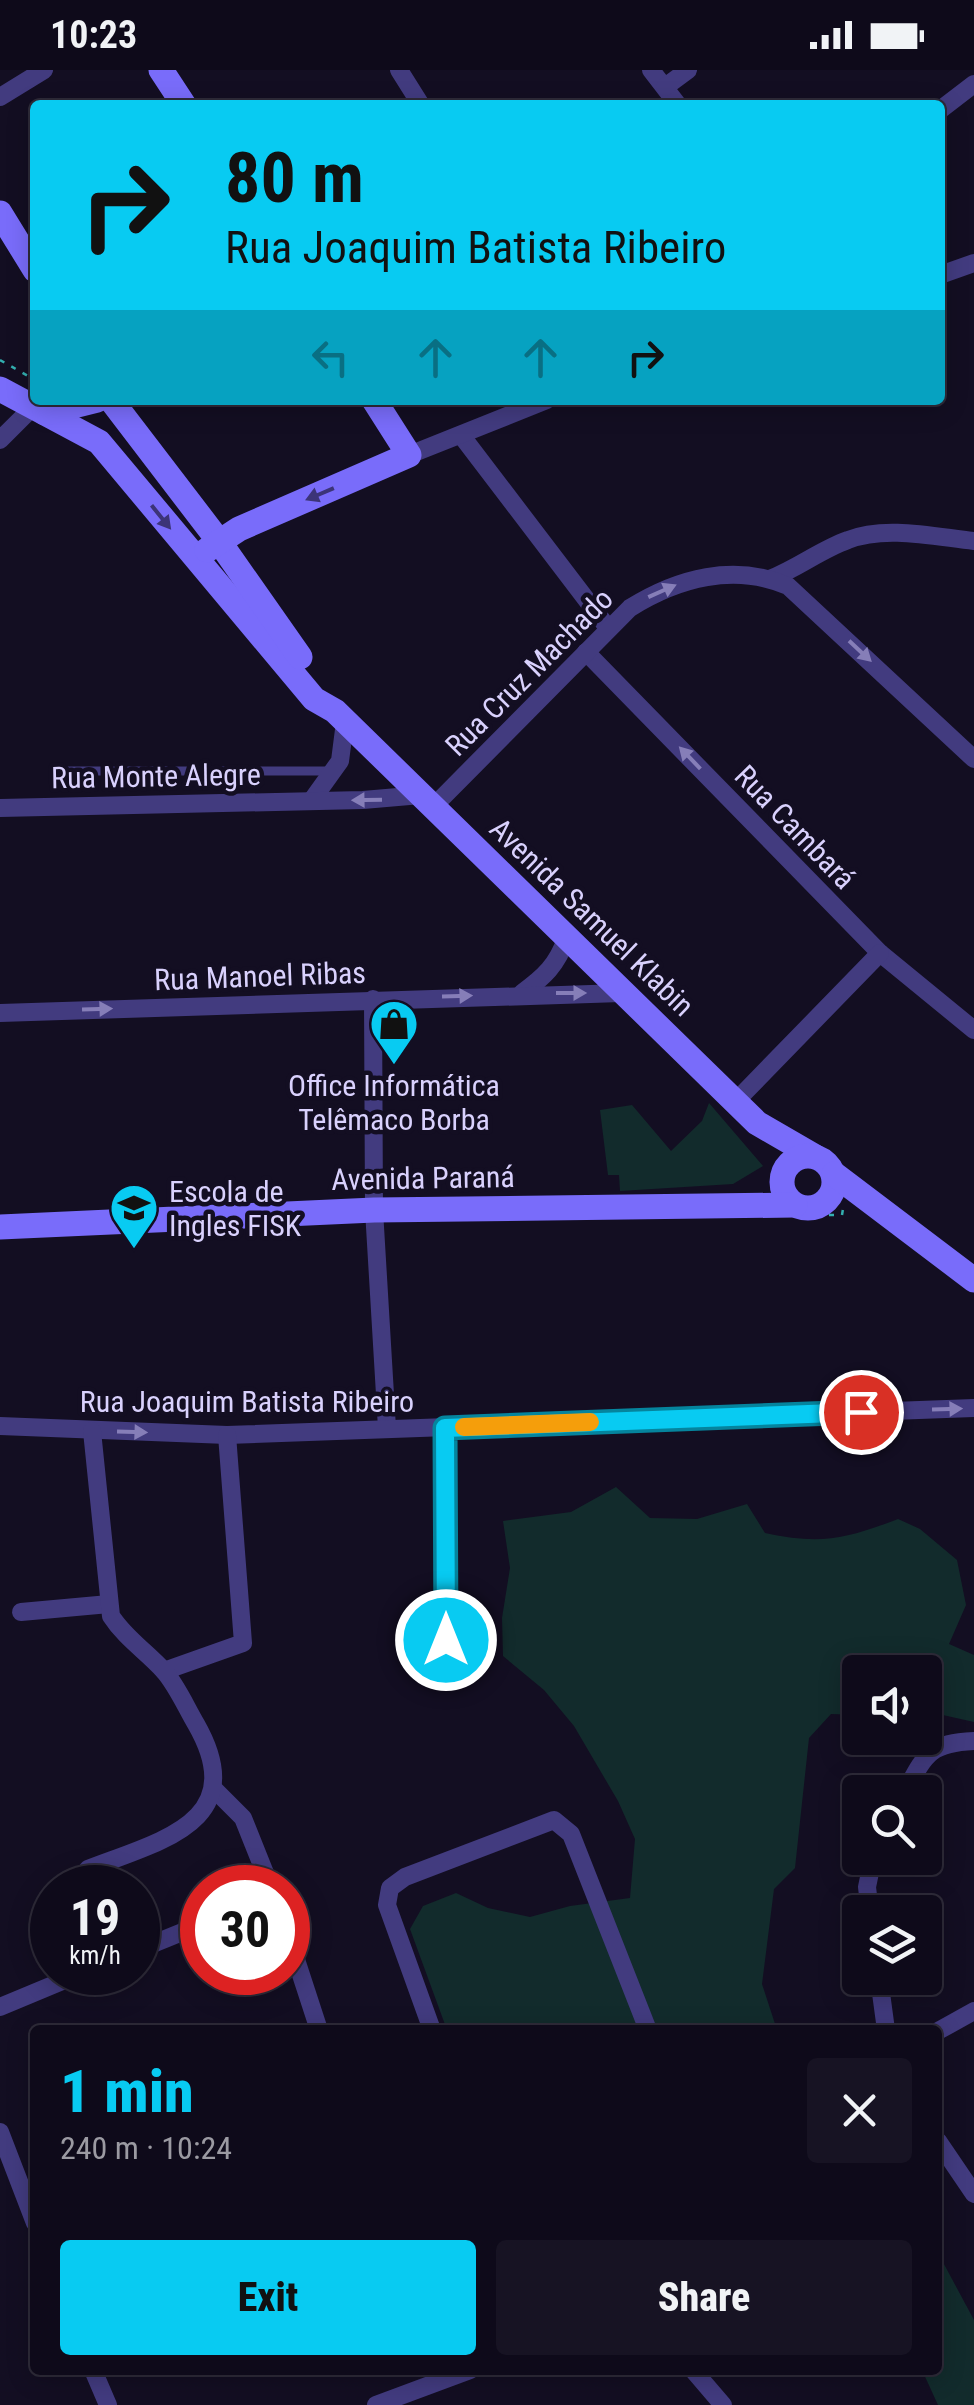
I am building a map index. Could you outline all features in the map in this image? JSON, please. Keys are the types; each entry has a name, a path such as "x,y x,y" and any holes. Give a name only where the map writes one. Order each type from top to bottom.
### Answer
{"main road":[{"path":"161,70 181,100"},
{"path":"0,212 30,262"},
{"path":"0,388 30,405"},
{"path":"30,405 99,442"},
{"path":"39,410 68,405"},
{"path":"96,405 93,412 99,442"},
{"path":"114,405 208,549 409,455 377,405"},
{"name":"Avenida Samuel Klabin","path":"99,442 173,532 208,549 314,699 340,716 757,1123 814,1156"},
{"path":"757,1123 788,1199 896,1220"},
{"path":"782,1177 796,1158 814,1156 823,1160 834,1174 974,1280"},
{"path":"808,1205 832,1192 834,1174"},
{"name":"Avenida Paraná","path":"728,1205 782,1177"},
{"name":"Avenida Paraná","path":"0,1227 374,1210 808,1205"}],"street":[{"path":"0,97 44,70"},
{"path":"398,70 418,100"},
{"path":"651,70 674,100"},
{"path":"664,87 688,70"},
{"path":"945,106 974,84"},
{"path":"945,273 974,263"},
{"path":"409,455 535,405"},
{"path":"0,440 39,410"},
{"path":"461,436 608,628"},
{"path":"770,578 852,538 894,534 974,541"},
{"name":"Rua Cruz Machado","path":"427,801 608,628 656,592 710,576 770,578 788,586 974,759"},
{"name":"Rua Cambará","path":"586,652 880,953 974,1030"},
{"path":"312,800 340,761 340,716"},
{"name":"Rua Monte Alegre","path":"0,808 427,801"},
{"path":"522,994 546,976 566,939"},
{"path":"736,1101 880,953"},
{"name":"Rua Manoel Ribas","path":"0,1012 620,993"},
{"path":"373,999 374,1210 387,1428"},
{"name":"Rua Joaquim Batista Ribeiro","path":"0,1426 227,1435 974,1408"},
{"path":"445,1428 446,1640"},
{"path":"92,1431 111,1616 123,1635 164,1671 209,1746 212,1795 178,1834 98,1865"},
{"path":"164,1671 243,1642 227,1435"},
{"path":"21,1612 109,1604"},
{"path":"914,1775 924,1756 945,1743 974,1741"},
{"path":"212,1795 243,1818 262,1865"},
{"path":"430,2025 387,1904 390,1888 406,1877 554,1820 571,1834 646,2025"},
{"path":"0,2006 30,1994"},
{"path":"308,1995 317,2025"},
{"path":"881,1995 885,2025"},
{"path":"942,2029 974,2010"},
{"path":"0,2132 28,2184"},
{"path":"942,2147 974,2194"},
{"path":"95,2375 108,2405"},
{"path":"376,2405 450,2375"},
{"path":"697,2375 723,2405"}],"lane":[{"path":"55,771 334,772"}],"path":[{"path":"0,360 30,377"}],"green space":[{"path":"709,1103 763,1166 733,1184 620,1191 619,1175 608,1175 600,1110 632,1105 671,1151 702,1121"},
{"path":"616,1487 650,1518 697,1519 747,1504 765,1533 802,1539 833,1538 898,1519 920,1529 957,1560 966,1605 949,1644 974,1655 974,1722 942,1715 942,1655 842,1655 842,1714 831,1714 809,1738 795,1868 774,1889 762,1984 775,2025 445,2025 410,1929 423,1906 456,1893 488,1908 530,1917 570,1906 630,1898 635,1839 618,1801 574,1726 544,1690 503,1656 502,1618 510,1568 503,1521 571,1512"},
{"path":"942,2260 974,2320 974,2405 938,2405 924,2375 942,2375"}],"slow traffic":[{"path":"464,1427 590,1422"}],"place":[{"name":"Office Informática Telêmaco Borba","path":"394,1066"},
{"name":"Escola de Ingles FISK","path":"134,1250"}],"route":[{"path":"446,1640 445,1428 861,1412"}]}
